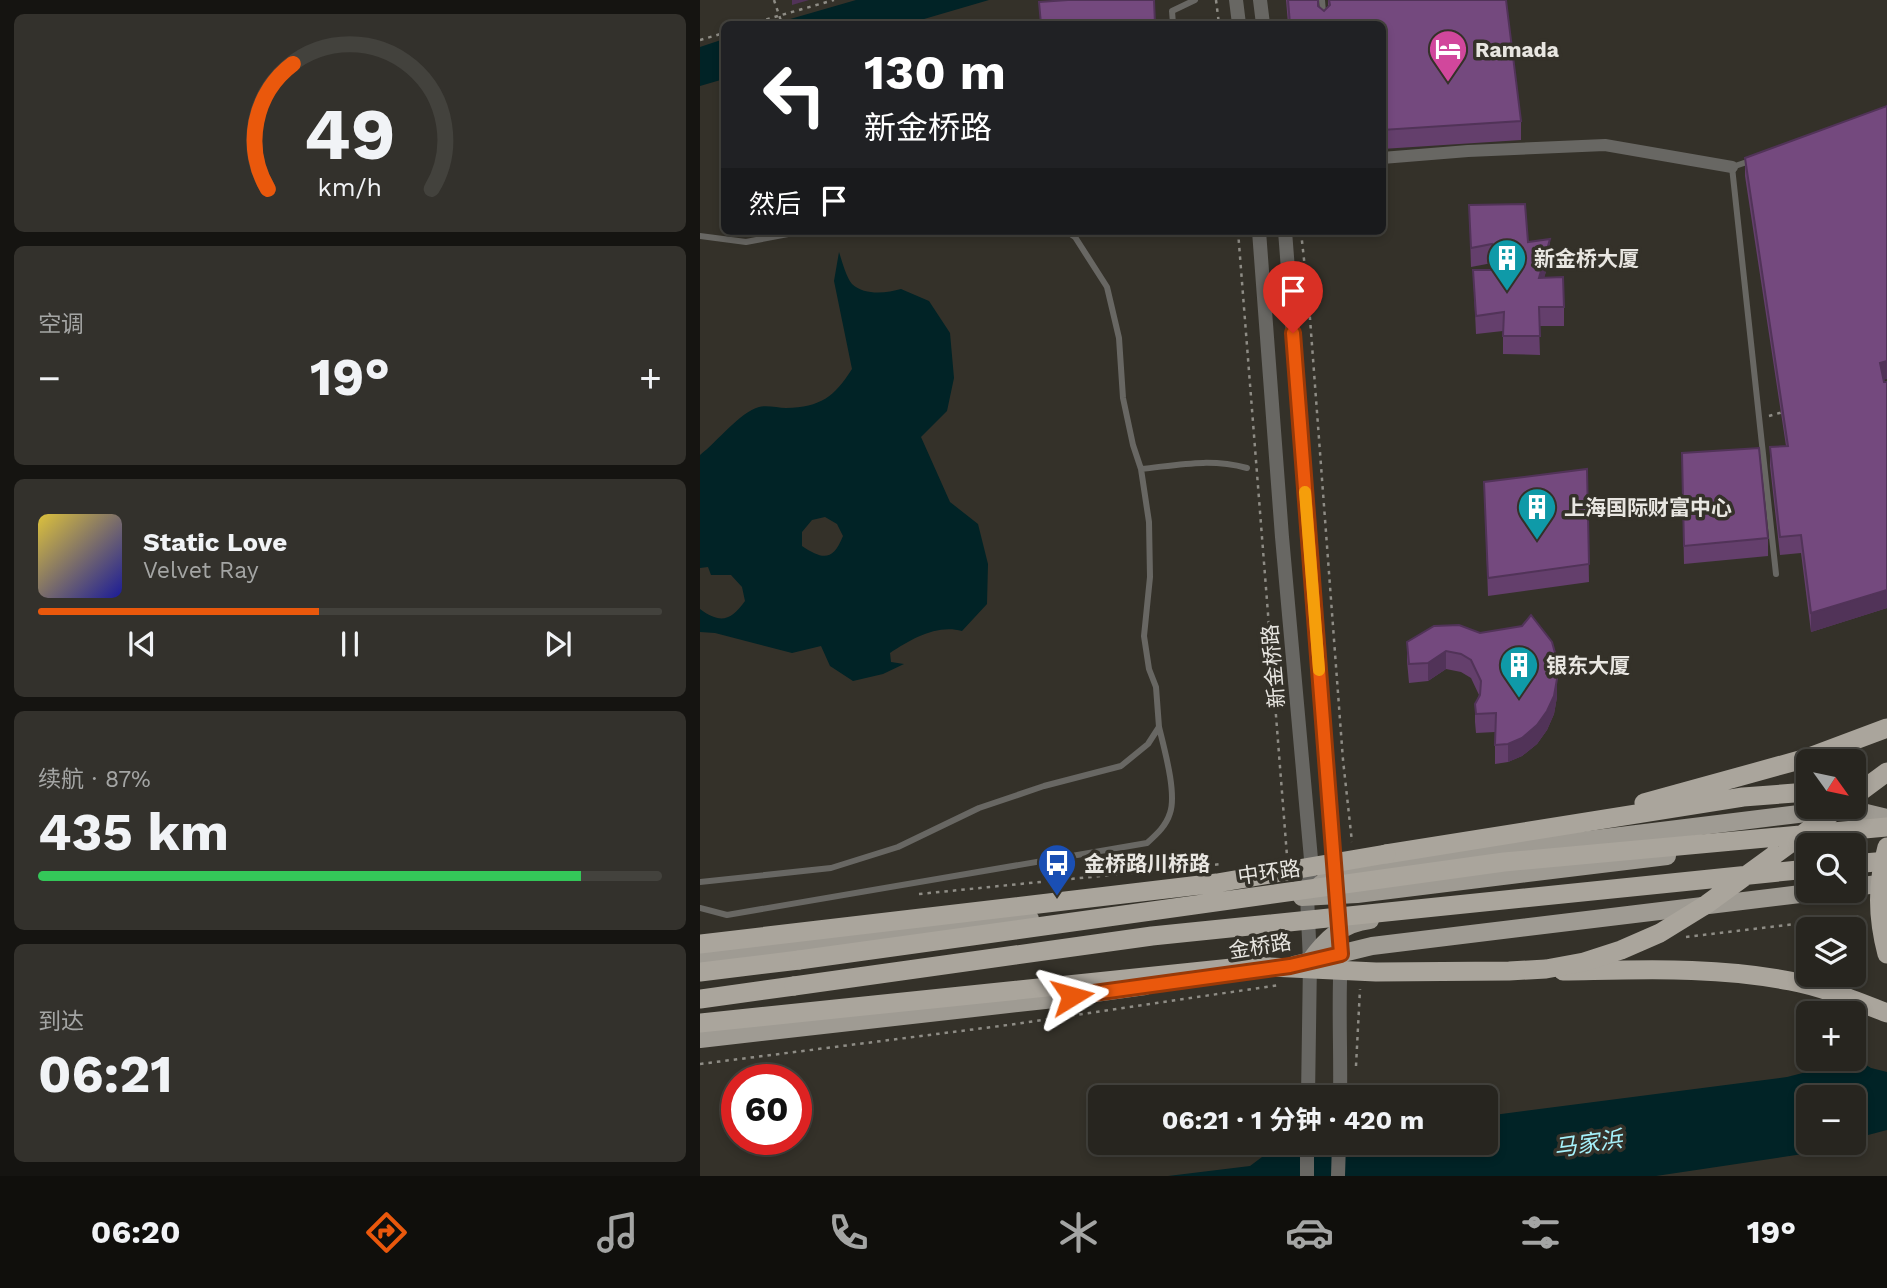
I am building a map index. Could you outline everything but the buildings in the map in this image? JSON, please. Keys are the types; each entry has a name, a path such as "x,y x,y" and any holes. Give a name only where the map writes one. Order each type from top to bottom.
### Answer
{"highway":[{"path":"1565,824 1807,758 1887,728"},
{"path":"1866,787 1887,772"},
{"path":"1866,785 1887,780"},
{"path":"700,944 1216,883 1565,824 1743,797 1796,793"},
{"path":"1509,971 1546,969 1584,962 1660,933 1707,904 1824,819"},
{"name":"中环路","path":"700,972 1468,867 1887,822"},
{"path":"1887,847 1879,877 1881,930 1887,954"},
{"path":"1866,863 1887,861"},
{"path":"1216,883 1468,867"},
{"path":"700,999 1152,936 1796,870"},
{"path":"700,1023 1251,966 1376,972 1741,973 1792,981 1887,1013"}],"main road":[{"path":"1307,896 1336,871 1831,810 1858,811 1887,822"},
{"name":"金桥路","path":"700,957 1052,916 1307,896 1337,897 1822,837 1887,822"},
{"path":"1310,961 1323,942 1339,930 1359,921 1523,900 1542,892 1576,867"},
{"path":"1870,885 1887,872"},
{"name":"金桥路","path":"700,1039 1045,1000 1310,961 1372,946 1796,895"}],"street":[{"path":"1236,0 1239,21"},
{"path":"1260,0 1263,21"},
{"path":"1386,158 1605,145 1732,167"},
{"name":"新金桥路","path":"1259,235 1282,537 1311,859 1307,896 1310,961 1308,1085"},
{"path":"1284,235 1336,871 1341,954 1340,1085"},
{"path":"1307,1155 1307,1176"},
{"path":"1338,1176 1339,1155"}],"lane":[{"path":"1173,21 1172,11 1195,0"},
{"path":"1322,0 1324,21"},
{"path":"1758,158 1732,167 1776,574"},
{"path":"700,236 746,242 783,235"},
{"path":"700,908 726,915 1147,843 1162,830 1171,811 1169,771 1159,727 1156,687 1149,669 1144,636 1150,577 1149,523 1141,469 1123,398 1119,338 1107,287 1072,235"},
{"path":"1141,469 1206,461 1225,462 1247,468"},
{"path":"700,882 831,867 898,847 979,808 1044,786 1121,766 1148,744 1159,727"}],"path":[{"path":"774,0 781,21"},
{"path":"760,21 834,0"},
{"path":"1216,0 1219,21"},
{"path":"700,40 721,34"},
{"path":"1238,235 1287,858 1311,859"},
{"path":"1301,235 1351,841"},
{"path":"1759,418 1785,412"},
{"path":"907,895 1233,863"},
{"path":"700,1064 1309,983"},
{"path":"1355,1072 1360,987"}],"water":[{"path":"856,0 989,0 917,21 783,21"},
{"path":"721,40 721,80 700,86 700,47"},
{"path":"839,252 846,273 857,288 870,292 901,289 929,301 950,333 954,378 947,411 921,437 950,502 978,524 988,564 987,604 962,631 934,631 915,638 890,653 891,662 904,664 883,674 853,681 830,666 821,646 792,653 715,633 700,632 700,609 714,617 725,618 735,613 745,601 742,587 731,575 711,575 708,567 700,568 700,455 736,421 752,410 762,406 786,408 818,403 839,387 852,369 834,281","holes":["825,517 837,524 843,536 831,554 822,556 802,546 802,532 812,520"]},
{"name":"马家浜","path":"1866,1065 1887,1072 1887,1130 1866,1136 1866,1085 1796,1085 1796,1155 1656,1176 1168,1176 1250,1166 1265,1155 1498,1155 1498,1114 1787,1077 1810,1071 1866,1071"}],"slow traffic":[{"path":"1305,492 1319,670"}],"place":[{"name":"Ramada","path":"1448,83"},
{"name":"新金桥大厦","path":"1507,292"},
{"name":"上海国际财富中心","path":"1537,541"},
{"name":"银东大厦","path":"1519,699"},
{"name":"金桥路川桥路","path":"1057,897"}],"route":[{"path":"1072,996 1290,966 1341,954 1293,333"}]}
